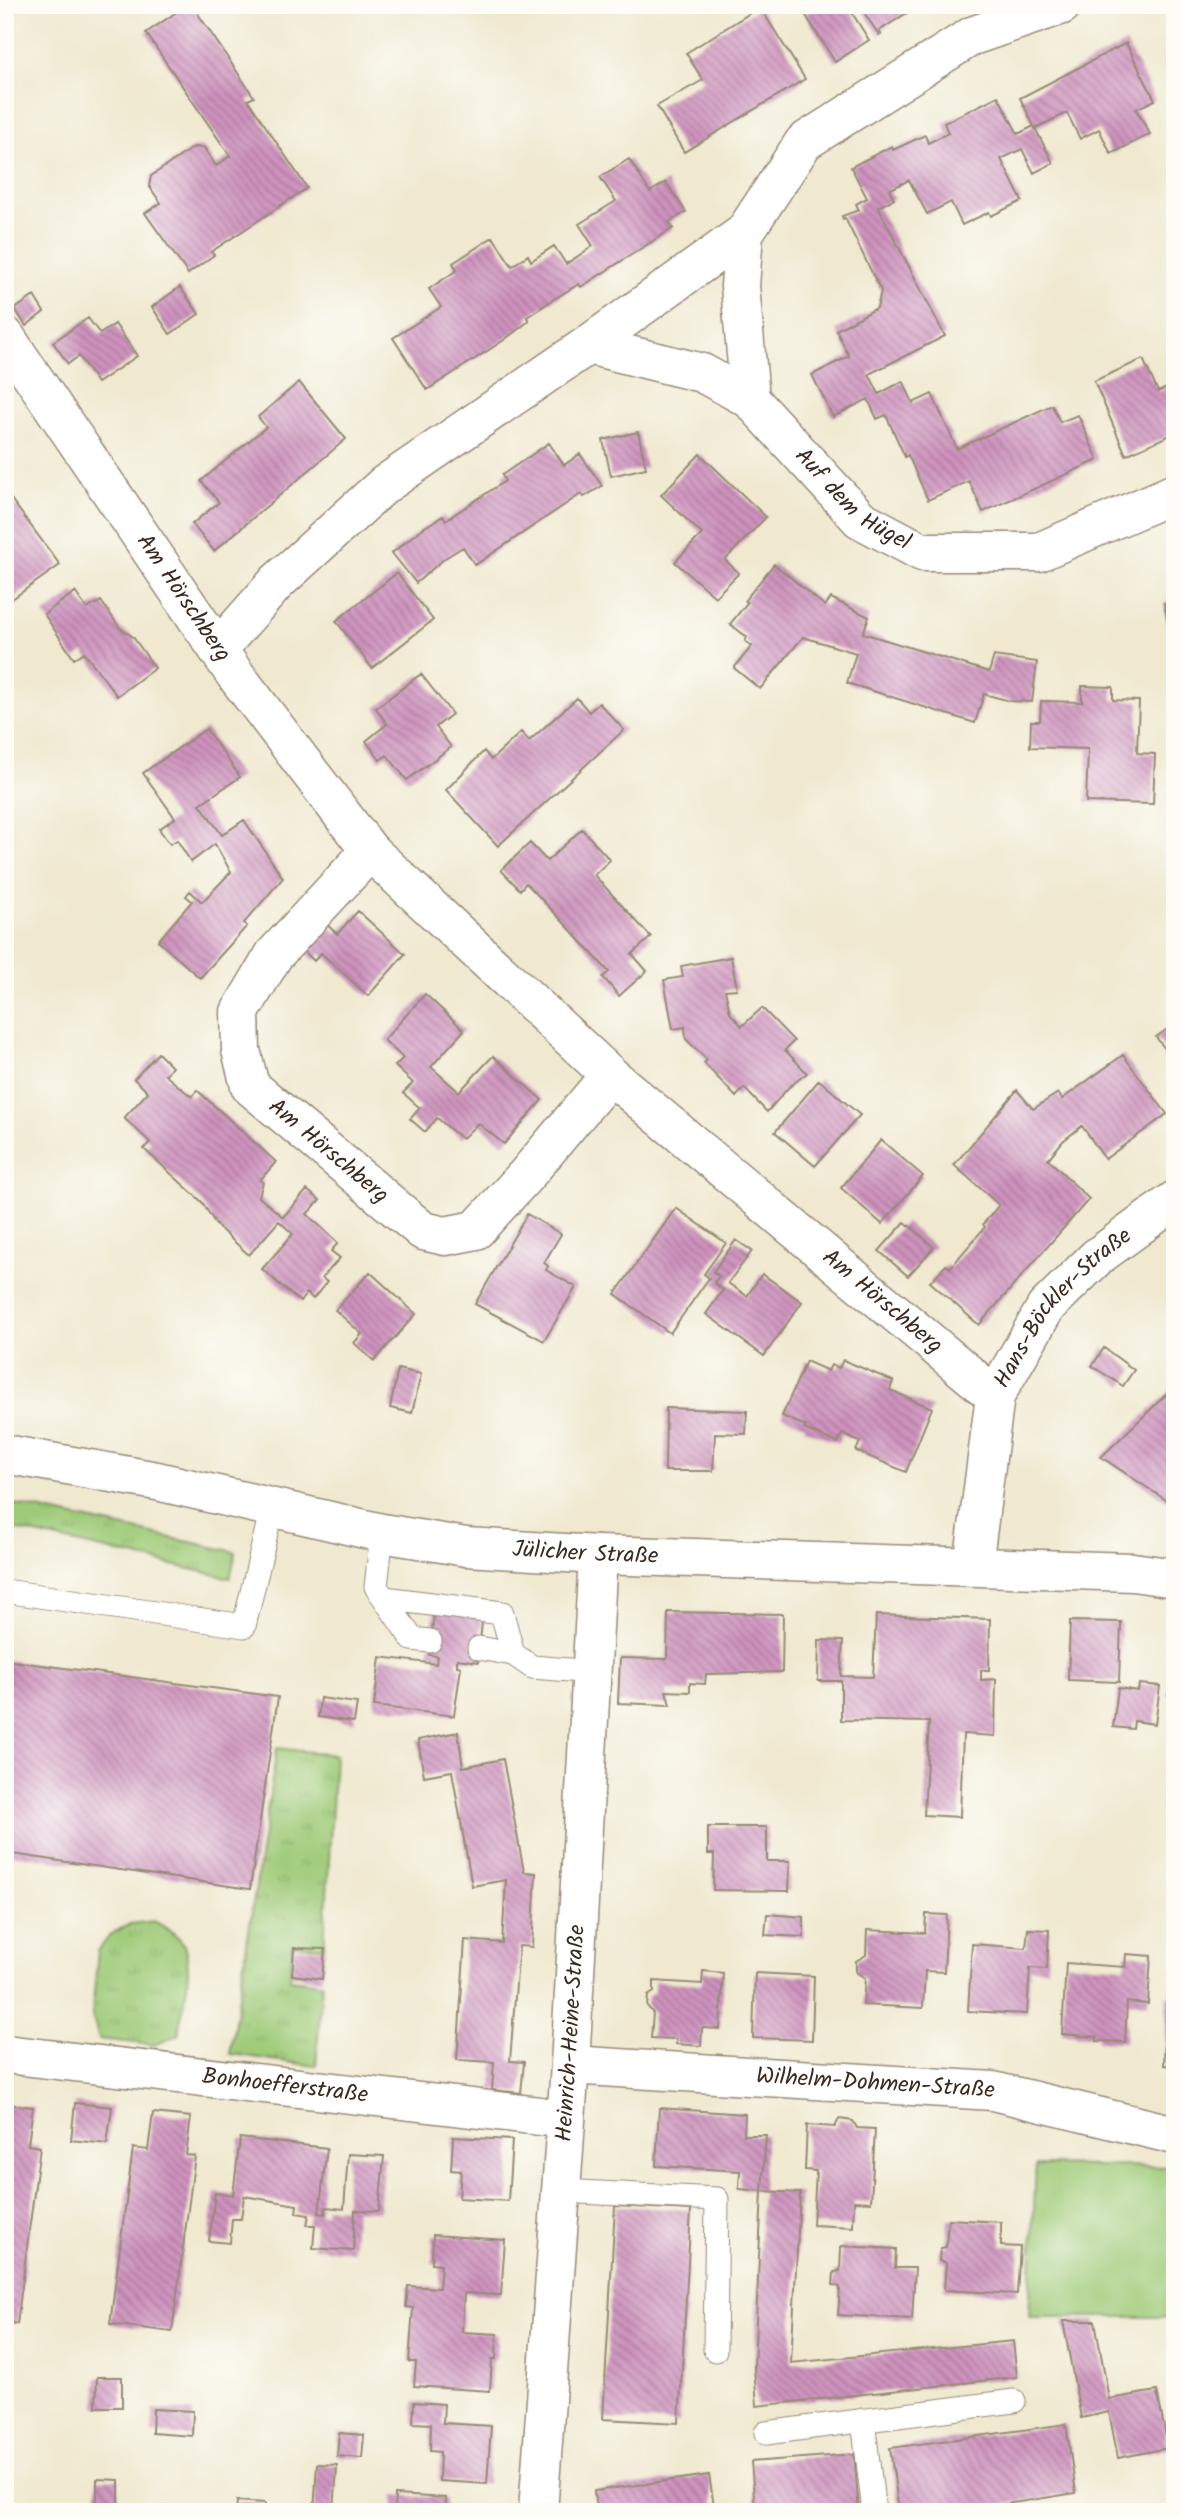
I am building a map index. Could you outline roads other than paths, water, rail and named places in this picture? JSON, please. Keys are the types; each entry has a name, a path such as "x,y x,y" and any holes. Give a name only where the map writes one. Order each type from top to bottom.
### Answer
{"street":[{"path":"218,649 277,582 384,485 588,345 744,233 804,142 972,36 1062,5"},
{"path":"744,233 740,286 750,399"},
{"name":"Am Hörschberg","path":"5,336 218,649 370,851 610,1075 995,1396"},
{"name":"Auf dem Hügel","path":"588,345 702,373 750,399 860,519 922,552 1039,552 1175,493"},
{"name":"Am Hörschberg","path":"370,851 275,955 240,1012 240,1050 250,1086 423,1231 445,1236 476,1230 610,1075"},
{"name":"Hans-Böckler-Straße","path":"973,1566 995,1396 1046,1307 1097,1257 1175,1200"},
{"name":"Jülicher Straße","path":"5,1454 156,1481 382,1533 466,1546 598,1555 1133,1572 1175,1578"},
{"name":"Heinrich-Heine-Straße","path":"538,2512 570,2064 594,1672 598,1555"},
{"name":"Bonhoefferstraße","path":"5,2054 566,2119"},
{"name":"Wilhelm-Dohmen-Straße","path":"570,2064 993,2091 1175,2135"}],"lane":[{"path":"5,1591 244,1626 272,1507"},
{"path":"382,1533 376,1587 412,1639 430,1642"},
{"path":"384,1598 502,1614 513,1654"},
{"path":"479,1648 513,1654 532,1667 594,1672"},
{"path":"561,2191 717,2199 715,2350"},
{"path":"765,2433 1014,2401"},
{"path":"863,2420 874,2512"}]}
